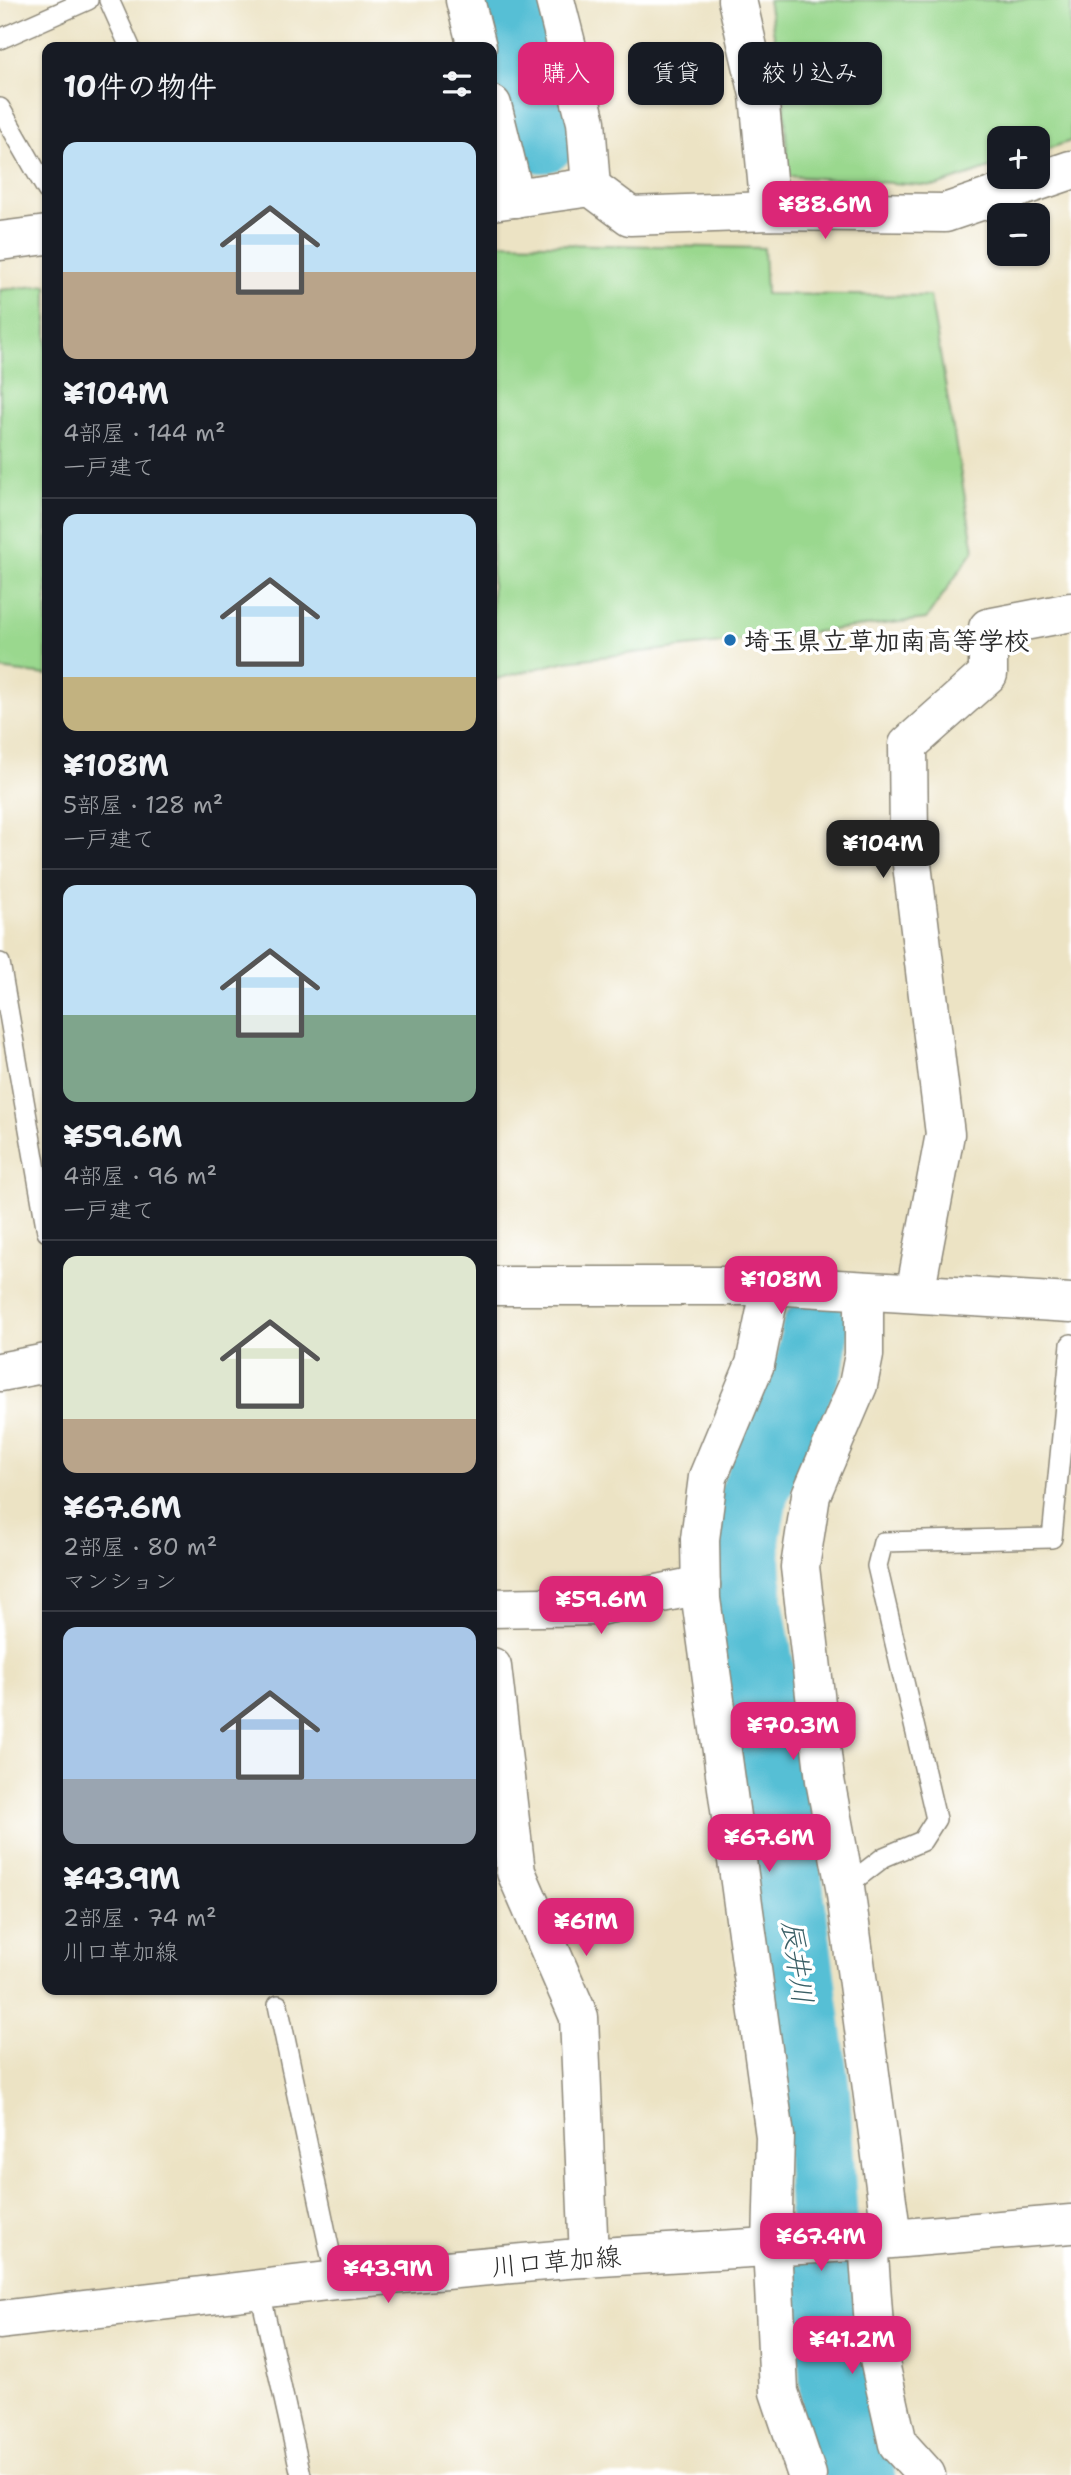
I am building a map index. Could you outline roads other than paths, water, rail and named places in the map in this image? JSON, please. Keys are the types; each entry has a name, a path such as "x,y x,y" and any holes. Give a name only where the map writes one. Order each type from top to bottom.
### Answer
{"street":[{"path":"465,0 476,42"},
{"path":"555,0 586,122 591,187"},
{"path":"737,0 759,95 770,211"},
{"path":"497,148 503,200 591,187 630,216 770,211 945,213 1071,170"},
{"path":"0,241 42,236"},
{"path":"915,1293 945,1134 909,841 908,745 988,674 988,628 1071,612"},
{"path":"497,1286 771,1286 1071,1303"},
{"path":"771,1286 755,1364 708,1477 700,1539 701,1585 775,2136 772,2245 779,2392 807,2475"},
{"path":"864,1291 864,1355 858,1385 811,1495 800,1567 825,1780 845,1887 880,2239 875,2341 898,2444 926,2475"},
{"path":"0,1372 42,1364"},
{"path":"497,1608 600,1606 701,1585"},
{"path":"497,1710 516,1871 579,2017 589,2258"},
{"name":"川口草加線","path":"0,2320 259,2287 336,2280 589,2258 1071,2224"}],"lane":[{"path":"0,39 88,0"},
{"path":"109,0 128,42"},
{"path":"0,108 42,181"},
{"path":"0,963 42,1203"},
{"path":"845,1887 884,1857 922,1841 936,1819 877,1566 883,1542 1052,1538 1071,1344"},
{"path":"278,2005 336,2280"},
{"path":"259,2287 301,2475"}],"waterway":[{"name":"辰井川","path":"510,0 543,139"},
{"name":"辰井川","path":"815,1331 810,1363 754,1494 746,1539 749,1603 763,1683 816,2093 836,2421 862,2475"}],"place":[{"name":"埼玉県立草加南高等学校","path":"730,640"}]}
